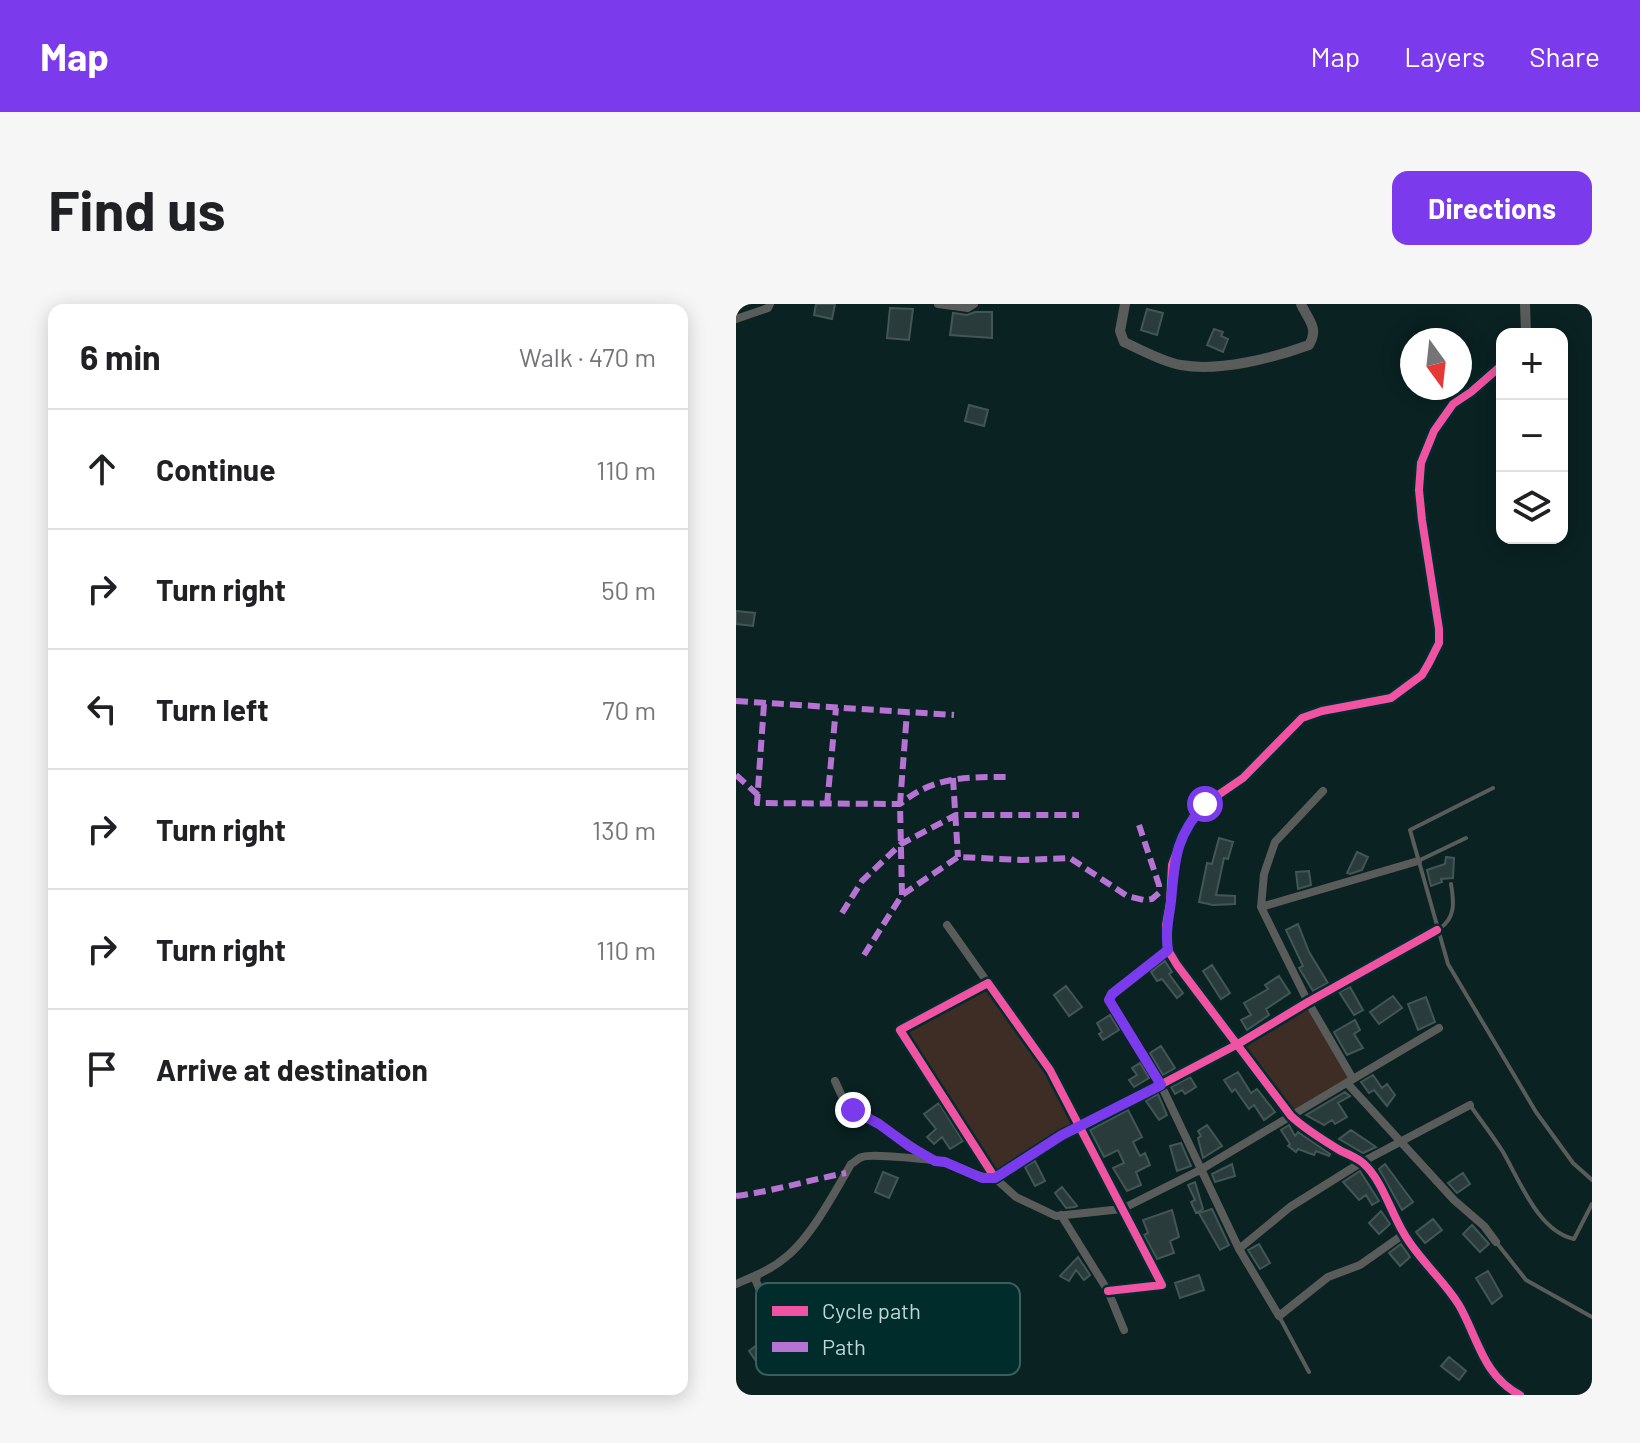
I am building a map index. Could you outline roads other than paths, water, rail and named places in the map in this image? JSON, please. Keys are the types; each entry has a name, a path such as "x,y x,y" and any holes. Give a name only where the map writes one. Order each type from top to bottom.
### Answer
{"street":[{"path":"736,319 768,308 770,304"},
{"path":"938,304 968,308 974,304"},
{"path":"1125,304 1120,331 1124,342 1177,365 1205,368 1283,354 1309,345 1315,336 1315,327 1301,304"},
{"path":"1525,304 1526,328"},
{"path":"1496,370 1453,404 1434,431 1421,463 1419,490 1422,520 1439,629 1439,643 1422,675 1391,698 1322,711 1302,718 1243,778 1205,804 1182,838 1172,865 1166,925 1168,950 1291,1116 1306,1130 1362,1162 1387,1199 1404,1234 1444,1282 1491,1371 1508,1389 1520,1395"},
{"path":"1323,791 1275,842 1264,874 1261,907 1350,1081 1399,1140 1496,1242"},
{"path":"1261,907 1418,861"},
{"path":"947,925 1043,1058 1082,1126 1162,1285 1108,1291"},
{"path":"736,1284 788,1255 851,1164 863,1156 882,1154 945,1162 982,1178 995,1178 1062,1135 1238,1044 1437,930"},
{"path":"1168,950 1112,994 1109,1000 1161,1085 1239,1249 1279,1316 1328,1277 1360,1265 1404,1234"},
{"path":"988,983 900,1030 995,1178 1016,1197 1056,1216 1122,1209 1200,1170 1439,1028"},
{"path":"835,1081 845,1103 853,1110 935,1161"},
{"path":"1239,1249 1290,1207 1362,1162 1470,1105"},
{"path":"1061,1215 1108,1291 1124,1330"},
{"path":"757,1275 757,1283"}],"lane":[{"path":"1493,788 1410,830 1437,930 1458,984 1478,1012 1536,1112 1573,1163 1592,1180"},
{"path":"1418,861 1466,838"},
{"path":"1437,930 1448,923 1452,913 1451,884"},
{"path":"1470,1105 1551,1228 1574,1239 1592,1204"},
{"path":"1496,1242 1526,1280 1592,1317"},
{"path":"1279,1316 1309,1372"}]}
